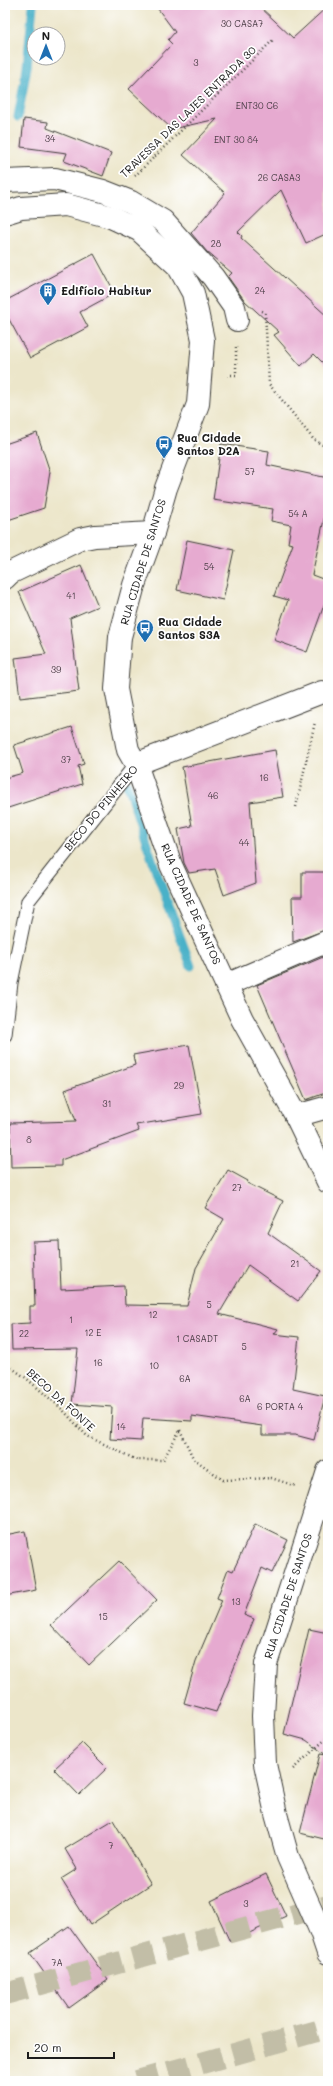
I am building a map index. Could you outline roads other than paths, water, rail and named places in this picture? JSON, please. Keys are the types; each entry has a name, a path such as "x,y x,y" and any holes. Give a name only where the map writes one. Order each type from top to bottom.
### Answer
{"street":[{"path":"5,180 55,179 131,202 163,221 212,277 235,314"},
{"name":"RUA CIDADE DE SANTOS","path":"5,213 21,208 66,205 111,217 139,230 178,266 193,293 203,340 198,404 166,488 154,533 134,585 122,629 116,689 128,750 136,764 171,865 242,1019 296,1116 328,1182"},
{"path":"5,578 10,573 80,539 95,536 154,533"},
{"name":"BECO DO PINHEIRO","path":"136,764 322,692"},
{"path":"226,985 328,941"},
{"path":"296,1116 328,1107"},
{"name":"RUA CIDADE DE SANTOS","path":"328,1471 266,1664 263,1716 265,1764 288,1857 321,1932 328,1953"}],"lane":[{"name":"BECO DO PINHEIRO","path":"5,1036 11,983 28,901 136,764"}],"waterway":[{"path":"18,117 27,67 33,5"},
{"path":"127,784 156,871 191,966"}],"tunnel":[{"path":"5,1994 328,1905"},
{"path":"137,2081 328,2028"}],"place":[{"name":"Edifício Habitur","path":"48,306"},
{"name":"Rua Cidade Santos D2A","path":"164,459"},
{"name":"Rua Cidade Santos S3A","path":"145,643"}]}
